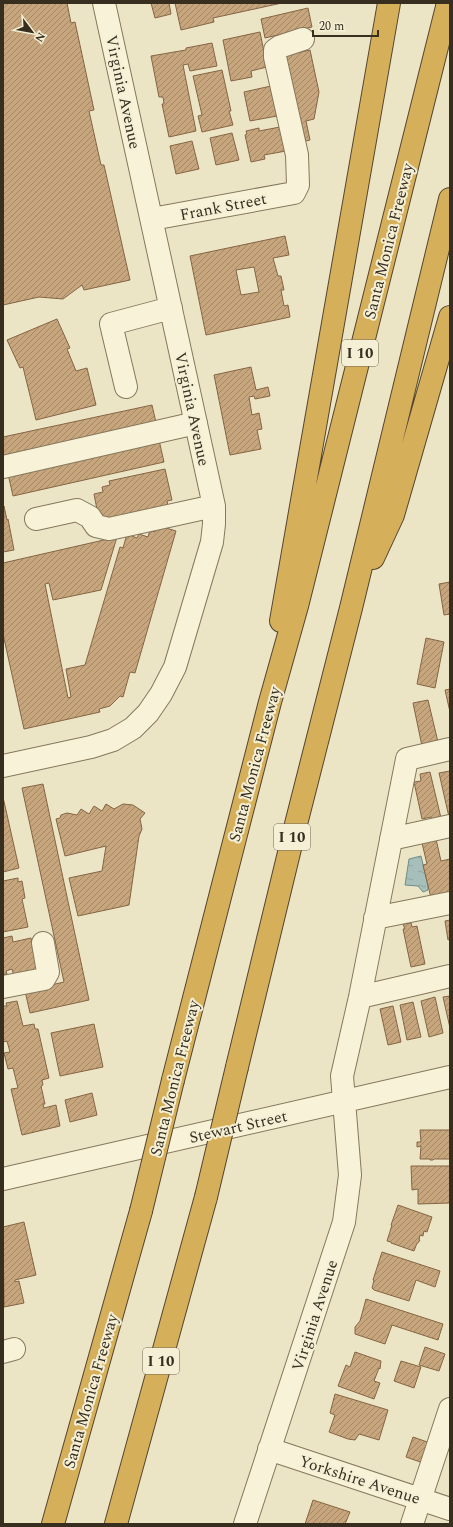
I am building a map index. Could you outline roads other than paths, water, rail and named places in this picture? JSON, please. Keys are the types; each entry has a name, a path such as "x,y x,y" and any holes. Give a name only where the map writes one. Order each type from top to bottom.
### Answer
{"highway":[{"path":"270,702 284,597 389,3"},
{"name":"Santa Monica Freeway","path":"53,1524 141,1211 270,702 297,606 448,3"},
{"name":"I 10","path":"116,1524 206,1197 450,199"},
{"path":"351,608 393,515 450,317"}],"street":[{"name":"Virginia Avenue","path":"3,766 63,754 113,740 133,728 148,713 161,694 175,667 212,542 214,506 104,3"},
{"name":"Frank Street","path":"152,219 294,192 298,185 297,155 275,57 275,50 279,47 303,39"},
{"path":"126,387 111,324 171,308"},
{"path":"3,467 196,423"},
{"path":"36,519 78,510 90,517 96,526 109,529 214,506"},
{"name":"Virginia Avenue","path":"245,1524 344,1222 350,1176 342,1076 360,997 407,759 450,749"},
{"path":"391,839 450,826"},
{"path":"375,918 450,903"},
{"path":"3,987 44,979 48,972 43,943"},
{"path":"360,997 450,976"},
{"name":"Stewart Street","path":"3,1179 450,1077"},
{"path":"412,1524 450,1410"},
{"name":"Yorkshire Avenue","path":"269,1449 450,1509"}],"water":[{"path":"421,856 428,886 428,890 423,892 418,886 405,885 409,859"}]}
